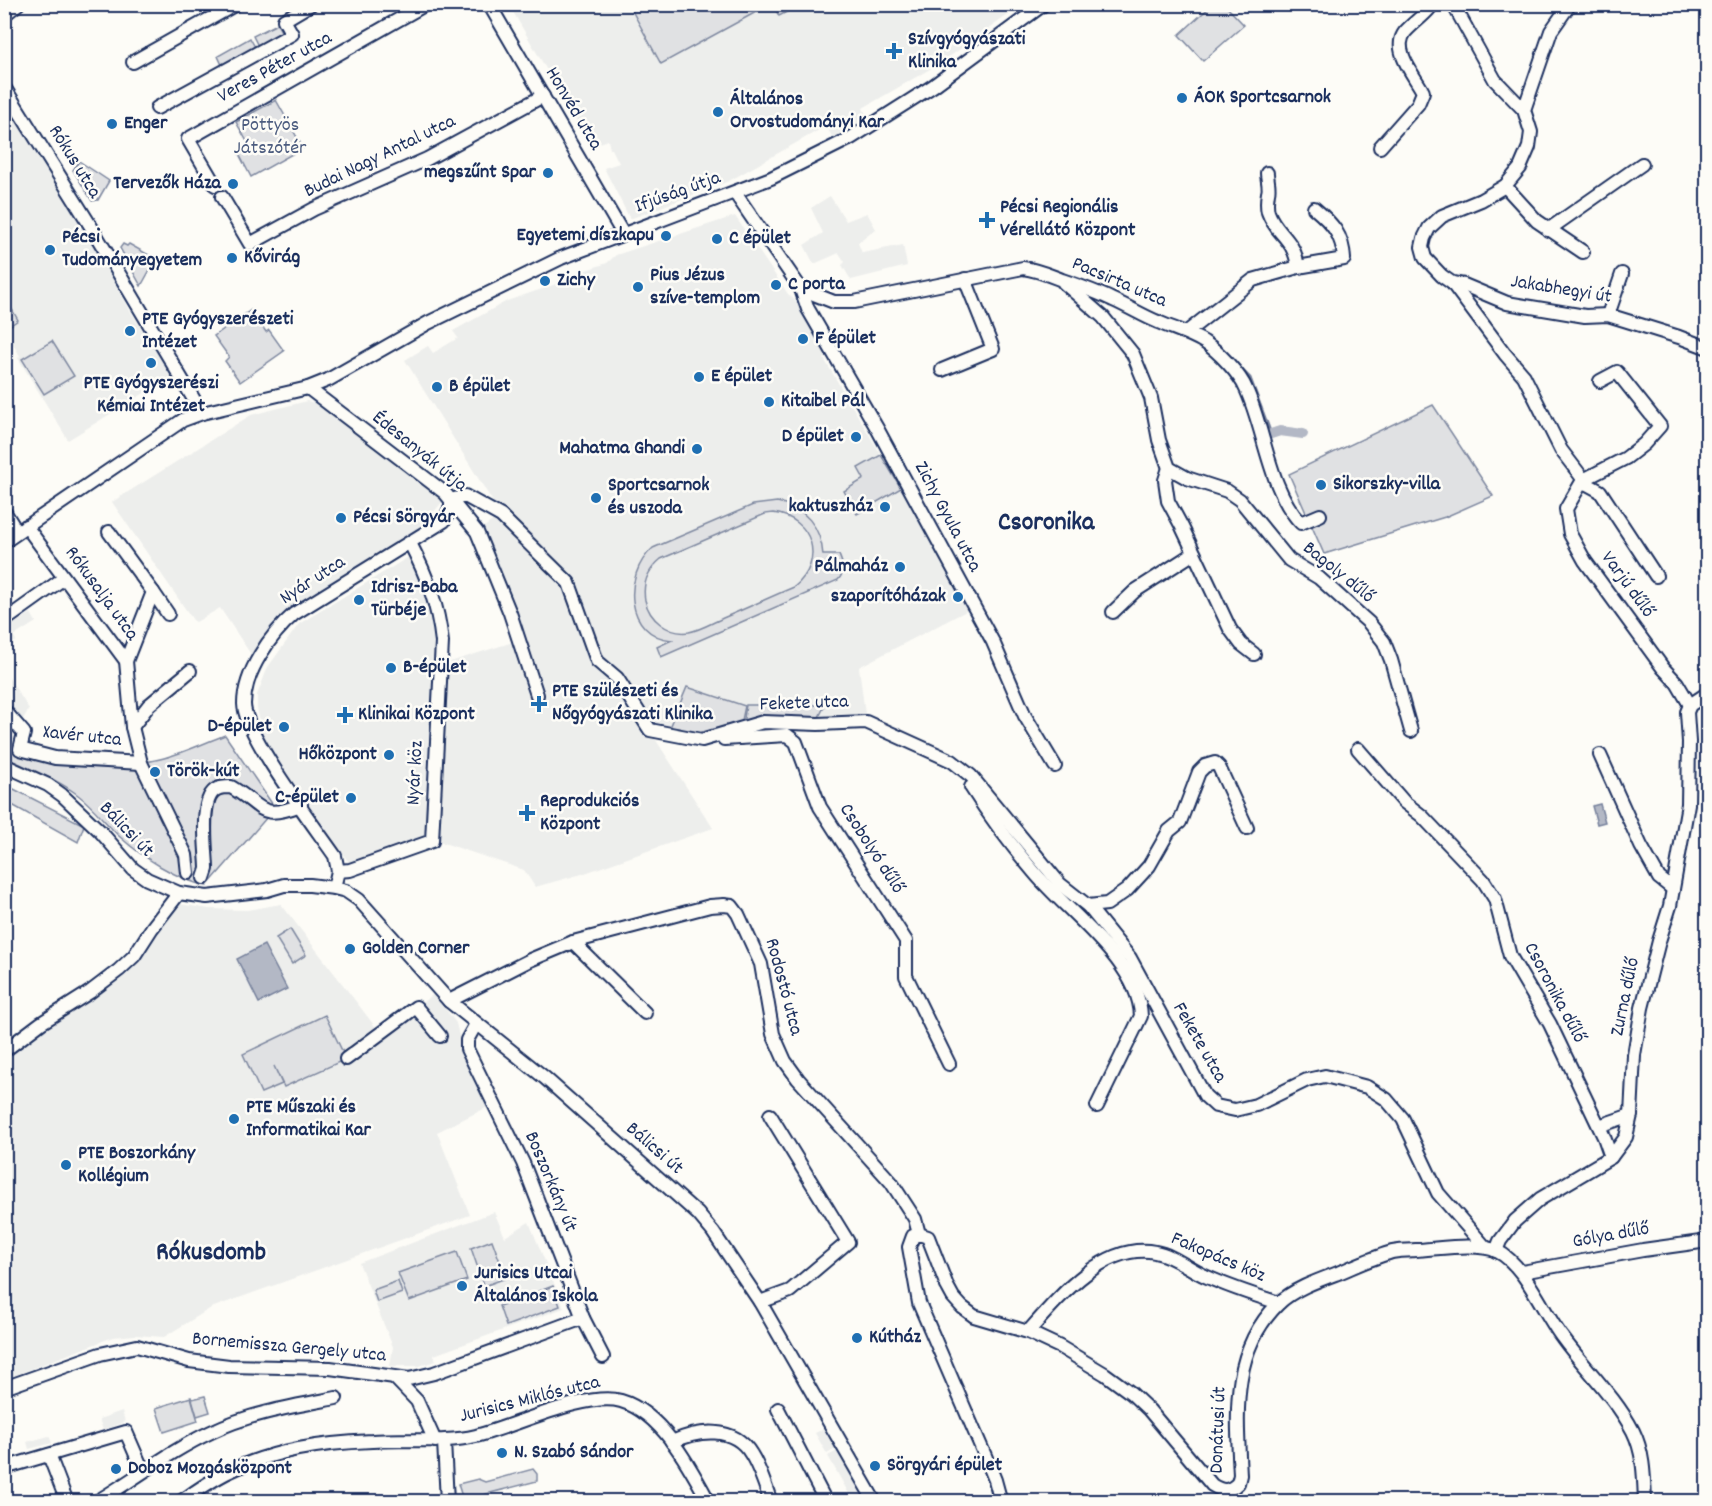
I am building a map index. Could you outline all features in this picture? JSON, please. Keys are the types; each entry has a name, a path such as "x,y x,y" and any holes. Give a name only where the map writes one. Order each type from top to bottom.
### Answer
{"street":[{"path":"4,15 18,4"},
{"path":"133,62 236,4"},
{"path":"157,108 292,34 284,20 311,4"},
{"name":"Veres Péter utca","path":"215,185 188,139 426,4"},
{"name":"Honvéd utca","path":"489,4 623,234"},
{"name":"Ifjúság útja","path":"4,542 183,420 202,413 308,388 328,380 428,323 550,263 735,193 771,178 851,138 933,86 1044,4"},
{"path":"1380,147 1418,104 1423,92 1402,55 1400,43 1404,33 1429,9 1428,4"},
{"path":"1453,4 1495,80 1524,110 1551,32 1570,4"},
{"name":"Rókus utca","path":"4,87 90,225 202,413"},
{"name":"Budai Nagy Antal utca","path":"222,197 250,244 314,209 427,159 543,96"},
{"name":"Jakabhegyi út","path":"1524,110 1531,132 1529,147 1520,168 1505,186 1481,200 1442,216 1429,228 1422,247 1425,258 1452,283 1464,285 1507,303 1585,316 1608,315 1707,348"},
{"path":"1548,230 1642,164"},
{"path":"1267,173 1268,212 1278,230 1296,253 1298,267"},
{"path":"1505,186 1537,221 1583,252"},
{"path":"735,193 801,289"},
{"path":"1187,332 1253,280 1298,267 1344,259 1344,245 1331,222 1314,208"},
{"name":"Pacsirta utca","path":"801,289 834,302 855,302 1023,268 1040,270 1114,300 1157,322 1187,332 1207,344 1237,372 1253,403 1275,476 1292,513 1301,523 1320,515"},
{"path":"1608,315 1622,274"},
{"path":"942,369 993,349 965,279"},
{"path":"1061,280 1103,317 1133,354 1151,398 1159,440 1169,468 1166,480 1168,501 1230,629 1241,644 1254,654"},
{"name":"Varjú dűlő","path":"1452,283 1524,376 1561,450 1587,484 1600,491 1656,576"},
{"name":"Zichy Gyula utca","path":"801,289 808,309 878,430 993,642 1025,716 1055,766"},
{"path":"808,309 818,297"},
{"path":"1584,480 1626,458 1644,444 1660,426 1617,372 1600,381"},
{"name":"Édesanyák útja","path":"308,388 451,500 477,532 510,613 537,695"},
{"name":"Bagoly dűlő","path":"1169,468 1187,478 1227,491 1240,500 1289,560 1320,578 1369,624 1384,642 1411,731"},
{"name":"Varjú dűlő","path":"1584,480 1566,509 1570,534 1585,561 1677,684 1690,705"},
{"name":"Fekete utca","path":"451,500 465,496 501,516 569,583 597,661 617,678 650,730 702,740 763,722 818,724 866,722 952,761 971,776 1060,884 1088,906 1130,958 1205,1096 1210,1101 1216,1106 1235,1110 1256,1105 1307,1080 1325,1076 1367,1087 1386,1099 1403,1119 1438,1193 1490,1249"},
{"name":"Nyár utca","path":"301,805 270,762 248,721 244,704 248,681 269,641 294,614 444,521 451,507 451,500"},
{"name":"Rókusalja utca","path":"4,511 64,578 126,661 132,727 141,763 186,855 188,873"},
{"path":"109,532 168,614"},
{"name":"Nyár köz","path":"338,871 350,870 432,841 442,642 440,623 427,576 410,543"},
{"path":"1113,612 1135,591 1194,553"},
{"path":"4,621 64,578"},
{"path":"126,661 153,592"},
{"path":"132,727 149,705 190,671"},
{"path":"1690,705 1707,693"},
{"name":"Zurna dűlő","path":"1490,1249 1540,1198 1611,1157 1626,1137 1631,1115 1634,1055 1642,1008 1670,906 1688,804 1689,742 1686,720 1690,705"},
{"name":"Xavér utca","path":"4,710 24,732 20,749 55,758 141,763"},
{"name":"Csobolyó dűlő","path":"702,740 787,735 796,742 820,807 906,941 906,976 950,1064"},
{"name":"Csoronika dűlő","path":"1358,749 1404,802 1422,816 1483,880 1495,898 1509,956 1550,1024 1599,1126 1611,1157"},
{"path":"1600,755 1641,846 1659,878 1673,889"},
{"name":"Fekete utca","path":"952,761 967,780 988,815 1034,873 1086,925 1120,964 1132,982 1140,1002 1141,1016 1097,1106"},
{"path":"1088,906 1107,904 1127,890 1149,866 1169,831 1180,822 1199,772 1205,766 1215,763 1219,767 1247,828"},
{"name":"Bálicsi út","path":"4,765 62,795 106,837 133,869 147,879 179,893 207,897 267,890 284,885 310,885 346,891 359,900 449,1001 545,1078 698,1214 714,1232 760,1302 875,1502"},
{"path":"204,878 207,868 206,808 210,794 216,789 231,787 262,810 274,813 301,805 335,856 338,871 334,888"},
{"path":"4,1051 119,970 134,956 179,893"},
{"name":"Rodostó utca","path":"449,1001 530,960 573,942 710,906 732,906 750,937 760,964 773,1034 785,1061 798,1079 891,1182 915,1219 919,1234"},
{"path":"573,942 645,1012"},
{"path":"346,1059 416,1007 440,1036"},
{"name":"Boszorkány út","path":"476,1024 467,1040 467,1049 523,1163 583,1318 603,1357"},
{"path":"760,1302 790,1290 848,1242 770,1115"},
{"path":"1599,1126 1631,1115"},
{"path":"919,1234 913,1236 909,1246 920,1303 995,1480 1001,1502"},
{"name":"Donátusi út","path":"919,1234 928,1237 946,1286 962,1307 974,1316 1028,1332 1060,1347 1106,1374 1149,1410 1212,1485 1220,1490 1228,1490 1238,1483 1240,1475 1238,1393 1248,1350 1259,1328 1279,1303 1323,1279 1391,1252 1490,1249"},
{"name":"Gólya dűlő","path":"1522,1272 1643,1250 1707,1242"},
{"path":"1490,1249 1510,1260 1522,1272 1551,1323 1615,1401 1633,1431 1641,1450 1645,1502"},
{"name":"Fakopács köz","path":"1028,1332 1060,1297 1097,1265 1121,1255 1139,1251 1156,1252 1212,1279 1279,1303"},
{"path":"394,1377 409,1379 434,1373 583,1318"},
{"name":"Bornemissza Gergely utca","path":"4,1388 100,1354 137,1346 189,1361 229,1366 330,1368 394,1377 417,1401 439,1441"},
{"path":"96,1502 143,1471 214,1431 266,1412 336,1398"},
{"name":"Jurisics Miklós utca","path":"180,1502 225,1473 262,1458 303,1447 372,1441 439,1441 477,1436 578,1404 614,1399 633,1405 649,1416 672,1442 709,1502"},
{"path":"778,1409 826,1502"},
{"path":"672,1442 691,1434 715,1431 734,1437 751,1452 771,1502"},
{"path":"4,1468 126,1432 143,1471"},
{"path":"439,1441 447,1502"},
{"path":"49,1455 67,1502"}],"shaded area":[{"name":"Általános Orvostudományi Kar","path":"509,5 1022,5 942,62 863,108 869,120 834,140 826,126 729,181 630,219 604,168 619,163 610,149 608,140 590,147"},
{"name":"Pécsi Tudományegyetem","path":"7,104 120,289 122,298 172,376 68,440 18,358 20,356 5,330 4,105"},
{"path":"830,196 846,221 867,213 876,229 858,243 862,253 903,245 907,266 851,280 842,265 845,262 839,253 814,264 804,245 823,233 811,208"},
{"path":"735,216 788,294 802,307 830,355 824,359 880,453 887,452 972,608 859,667 866,722 650,731 713,828 582,874 535,887 524,870 438,841 447,663 519,640 477,532 501,515 405,360 428,346 433,353 458,338 453,331 507,301 562,282 568,276 607,263 616,255"},
{"name":"Pécsi Sörgyár","path":"307,401 322,405 444,500 427,520 400,545 277,619 254,659 220,608 196,622 193,620 112,502 251,415"},
{"name":"Klinikai Központ","path":"407,558 416,563 437,641 428,837 350,864 265,739 257,708 257,695 268,667 299,624"},
{"path":"31,613 36,622 14,636 16,641 10,646 13,651 5,656 5,635 8,633 6,629"},
{"path":"5,672 29,709 23,719 18,718 5,697"},
{"path":"1600,804 1605,822 1597,824 1592,806"},
{"name":"PTE Műszaki és Informatikai Kar","path":"179,904 209,909 247,910 281,904 377,1029 434,994 456,1023 462,1048 490,1106 437,1132 470,1215 211,1308 164,1337 135,1335 113,1337 5,1379 4,1057 127,969"},
{"path":"264,945 287,989 259,1003 237,959"},
{"name":"Jurisics Utcai Általános Iskola","path":"494,1212 505,1237 529,1222 564,1308 434,1355 436,1361 419,1366 390,1366 393,1347 359,1263"},
{"path":"122,1411 125,1422 103,1430 99,1419"},
{"path":"823,1429 835,1449 827,1454 815,1433"},
{"path":"49,1436 52,1443 29,1449 27,1442"},
{"path":"837,1451 864,1500 868,1501 853,1501 828,1456"}],"green space":[{"path":"1213,4 1225,5 1244,25 1203,61 1179,35"},
{"path":"629,5 769,5 661,64"},
{"path":"773,5 800,5 779,16"},
{"path":"277,24 283,35 259,48 253,36"},
{"path":"250,38 256,49 223,67 218,56"},
{"name":"Pöttyös Játszótér","path":"276,100 303,148 251,177 238,152 249,145 236,122"},
{"path":"79,161 109,181 98,200 92,201 73,170"},
{"path":"123,244 127,246 129,244 156,259 141,286 120,248"},
{"path":"5,297 18,320 4,329"},
{"path":"251,310 266,332 269,330 284,351 240,382 225,361 229,357 214,336"},
{"path":"52,341 74,376 44,394 22,359"},
{"path":"1433,405 1493,496 1445,517 1324,554 1289,474"},
{"path":"881,455 901,488 857,514 844,491 864,479 858,468"},
{"path":"777,502 796,508 815,527 823,555 839,555 843,568 841,577 661,657 657,647 672,640 656,636 645,628 637,616 633,603 636,573 643,560 653,548 753,505","holes":["773,513 798,523 806,532 812,553 810,565 804,577 794,587 689,632 674,631 655,619 647,607 644,594 650,572 661,559 765,514"]},
{"path":"687,687 745,706 741,725 700,737 669,730"},
{"path":"746,705 825,705 817,721 743,725"},
{"path":"225,735 275,808 207,886 184,879 150,860 120,837 70,789 5,757 5,747 82,762 123,764 160,759"},
{"path":"4,784 84,825 78,842 5,801"},
{"path":"290,929 306,955 292,964 276,938"},
{"path":"325,1015 346,1059 284,1087 274,1066 282,1084 261,1093 243,1054"},
{"path":"492,1240 506,1278 484,1286 471,1248"},
{"path":"457,1252 467,1280 409,1301 398,1273"},
{"path":"398,1281 402,1293 377,1302 373,1290"},
{"path":"553,1286 560,1306 506,1326 499,1306"},
{"path":"205,1396 210,1412 197,1416 192,1399"},
{"path":"191,1397 198,1421 164,1432 156,1408"},
{"path":"533,1469 537,1474 537,1481 463,1500 458,1484 478,1479 485,1482"}],"waterway":[{"path":"1240,368 1250,378 1271,434"},
{"path":"1271,434 1280,431 1303,434"}],"place":[{"name":"Szívgyógyászati Klinika","path":"894,51"},
{"name":"ÁOK Sportcsarnok","path":"1182,98"},
{"name":"Általános Orvostudományi Kar","path":"718,112"},
{"name":"Enger","path":"112,124"},
{"name":"megszűnt Spar","path":"548,173"},
{"name":"Tervezők Háza","path":"233,184"},
{"name":"Pécsi Regionális Vérellátó Központ","path":"987,220"},
{"name":"Egyetemi díszkapu","path":"666,236"},
{"name":"C épület","path":"717,239"},
{"name":"Pécsi Tudományegyetem","path":"50,250"},
{"name":"Kővirág","path":"232,258"},
{"name":"Zichy","path":"545,281"},
{"name":"C porta","path":"776,285"},
{"name":"Pius Jézus szíve-templom","path":"638,287"},
{"name":"PTE Gyógyszerészeti Intézet","path":"130,331"},
{"name":"F épület","path":"803,339"},
{"name":"PTE Gyógyszerészi Kémiai Intézet","path":"151,363"},
{"name":"E épület","path":"699,377"},
{"name":"B épület","path":"437,387"},
{"name":"Kitaibel Pál","path":"769,402"},
{"name":"D épület","path":"856,437"},
{"name":"Mahatma Ghandi","path":"697,449"},
{"name":"Sikorszky-villa","path":"1321,485"},
{"name":"Sportcsarnok és uszoda","path":"596,498"},
{"name":"kaktuszház","path":"885,507"},
{"name":"Pécsi Sörgyár","path":"341,518"},
{"name":"Pálmaház","path":"900,567"},
{"name":"szaporítóházak","path":"958,597"},
{"name":"Idrisz-Baba Türbéje","path":"359,600"},
{"name":"B-épület","path":"391,668"},
{"name":"PTE Szülészeti és Nőgyógyászati Klinika","path":"539,704"},
{"name":"Klinikai Központ","path":"345,715"},
{"name":"D-épület","path":"284,727"},
{"name":"Hőközpont","path":"389,755"},
{"name":"Török-kút","path":"155,772"},
{"name":"C-épület","path":"351,798"},
{"name":"Reprodukciós Központ","path":"527,813"},
{"name":"Golden Corner","path":"350,949"},
{"name":"PTE Műszaki és Informatikai Kar","path":"234,1119"},
{"name":"PTE Boszorkány Kollégium","path":"66,1165"},
{"name":"Jurisics Utcai Általános Iskola","path":"462,1286"},
{"name":"Kútház","path":"857,1338"},
{"name":"N. Szabó Sándor","path":"502,1453"},
{"name":"Sörgyári épület","path":"875,1466"},
{"name":"Doboz Mozgásközpont","path":"116,1469"}],"district":[{"name":"Csoronika","path":"1046,523"},
{"name":"Rókusdomb","path":"211,1253"}]}
